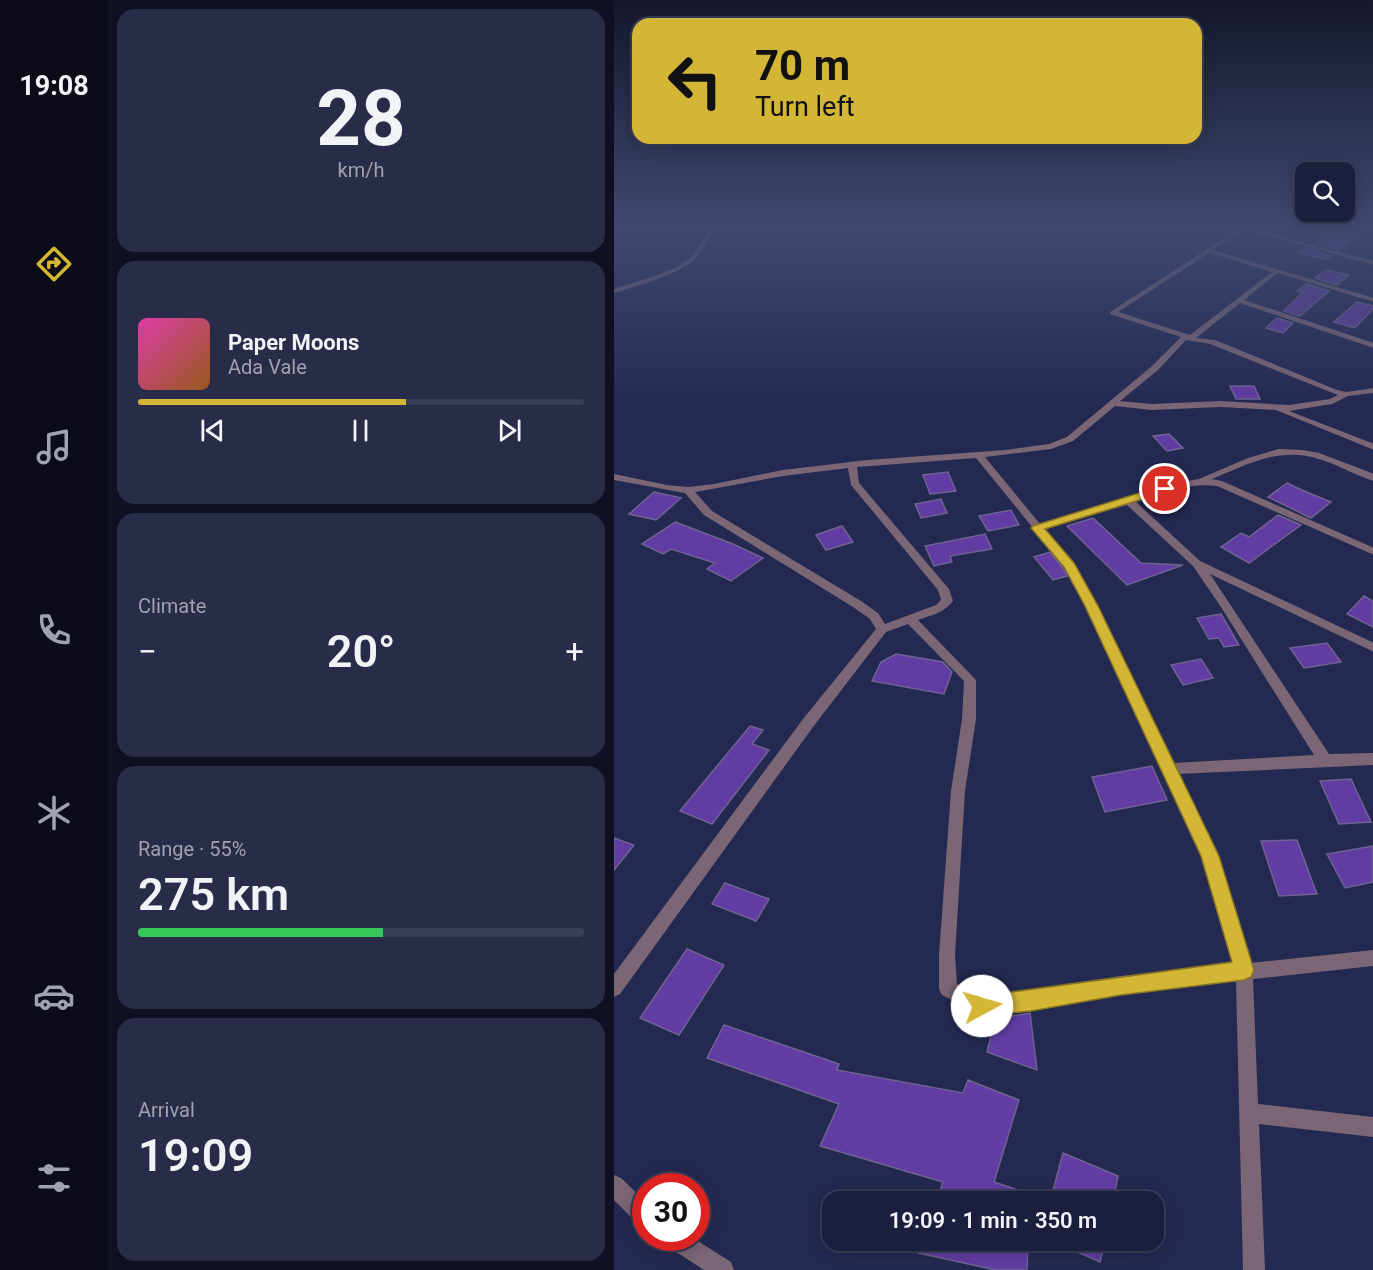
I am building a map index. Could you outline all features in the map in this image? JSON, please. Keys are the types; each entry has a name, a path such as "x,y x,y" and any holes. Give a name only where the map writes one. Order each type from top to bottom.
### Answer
{"street":[{"path":"1151,288 1112,313 1191,338 1212,342 1335,392 1346,394"},
{"path":"614,477 688,490 783,473 852,465 978,456 1051,446 1070,439 1155,368 1178,342 1191,338 1255,288"},
{"path":"1334,288 1373,300"},
{"path":"1239,301 1373,346"},
{"path":"1112,403 1152,407 1221,404 1289,408 1332,401 1346,394 1373,390"},
{"path":"1272,407 1373,447"},
{"path":"1037,528 1129,501 1182,482 1203,479 1278,452 1297,452 1334,461 1373,478"},
{"path":"978,456 1069,565 1210,856 1244,970 1254,1270"},
{"path":"614,988 808,723 882,629 940,608 947,600 943,589 854,483 852,465"},
{"path":"1203,479 1219,483 1373,552"},
{"path":"688,490 708,513 857,604 874,616 882,629"},
{"path":"1129,501 1196,563 1225,604 1325,760"},
{"path":"1196,563 1373,648"},
{"path":"910,618 932,644 957,664 970,680 969,719 957,803 947,955 947,989 982,1006 1121,985 1244,970 1373,958"},
{"path":"1169,769 1373,759"},
{"path":"1248,1113 1373,1127"},
{"path":"614,1185 632,1204"},
{"path":"694,1251 723,1270"}],"building":[{"path":"1301,288 1320,288 1329,291 1300,316 1284,311 1303,292 1297,291"},
{"path":"1357,302 1373,306 1373,309 1355,328 1334,322"},
{"path":"1277,318 1293,323 1283,333 1266,328"},
{"path":"1230,386 1254,386 1260,399 1236,399"},
{"path":"1169,434 1183,448 1167,451 1153,436"},
{"path":"948,472 956,491 930,494 923,475"},
{"path":"1287,483 1331,502 1311,518 1268,497"},
{"path":"654,492 681,498 656,520 629,514"},
{"path":"941,499 947,513 921,518 915,504"},
{"path":"1011,510 1019,525 988,531 979,516"},
{"path":"1278,515 1301,525 1249,563 1221,547 1241,533 1249,537"},
{"path":"1093,518 1141,563 1183,565 1127,585 1067,526"},
{"path":"675,522 763,558 731,581 707,569 715,563 671,549 663,554 642,544"},
{"path":"842,526 853,542 826,550 816,535"},
{"path":"985,534 992,549 950,556 952,562 934,566 925,546"},
{"path":"1050,552 1067,576 1053,580 1034,557"},
{"path":"1364,596 1373,601 1373,627 1347,614"},
{"path":"1221,614 1239,645 1224,647 1219,638 1209,639 1197,618"},
{"path":"1327,643 1341,662 1304,668 1290,648"},
{"path":"896,654 943,662 952,672 944,694 872,681 881,662"},
{"path":"1201,659 1213,678 1183,685 1171,665"},
{"path":"750,726 763,730 752,744 769,750 712,824 680,811"},
{"path":"1152,766 1167,800 1105,812 1092,777"},
{"path":"1351,779 1371,822 1339,824 1320,781"},
{"path":"614,838 634,845 614,870"},
{"path":"1297,840 1317,894 1279,896 1261,841"},
{"path":"1373,846 1373,882 1345,888 1327,854"},
{"path":"725,883 769,899 756,921 712,904"},
{"path":"687,949 724,965 679,1035 640,1018"},
{"path":"1030,1013 1037,1070 987,1052 995,1019"},
{"path":"724,1025 839,1064 837,1070 963,1093 968,1080 1019,1100 994,1182 1021,1191 940,1191 943,1182 820,1146 839,1104 707,1058"},
{"path":"1063,1153 1118,1176 1115,1191 1053,1191"},
{"path":"919,1251 1028,1251 1027,1270 996,1270 918,1253"},
{"path":"1076,1251 1102,1251 1100,1262"}],"route":[{"path":"982,1006 1121,985 1244,970 1210,856 1185,802 1134,700 1092,606 1069,565 1037,528 1165,489"}]}
